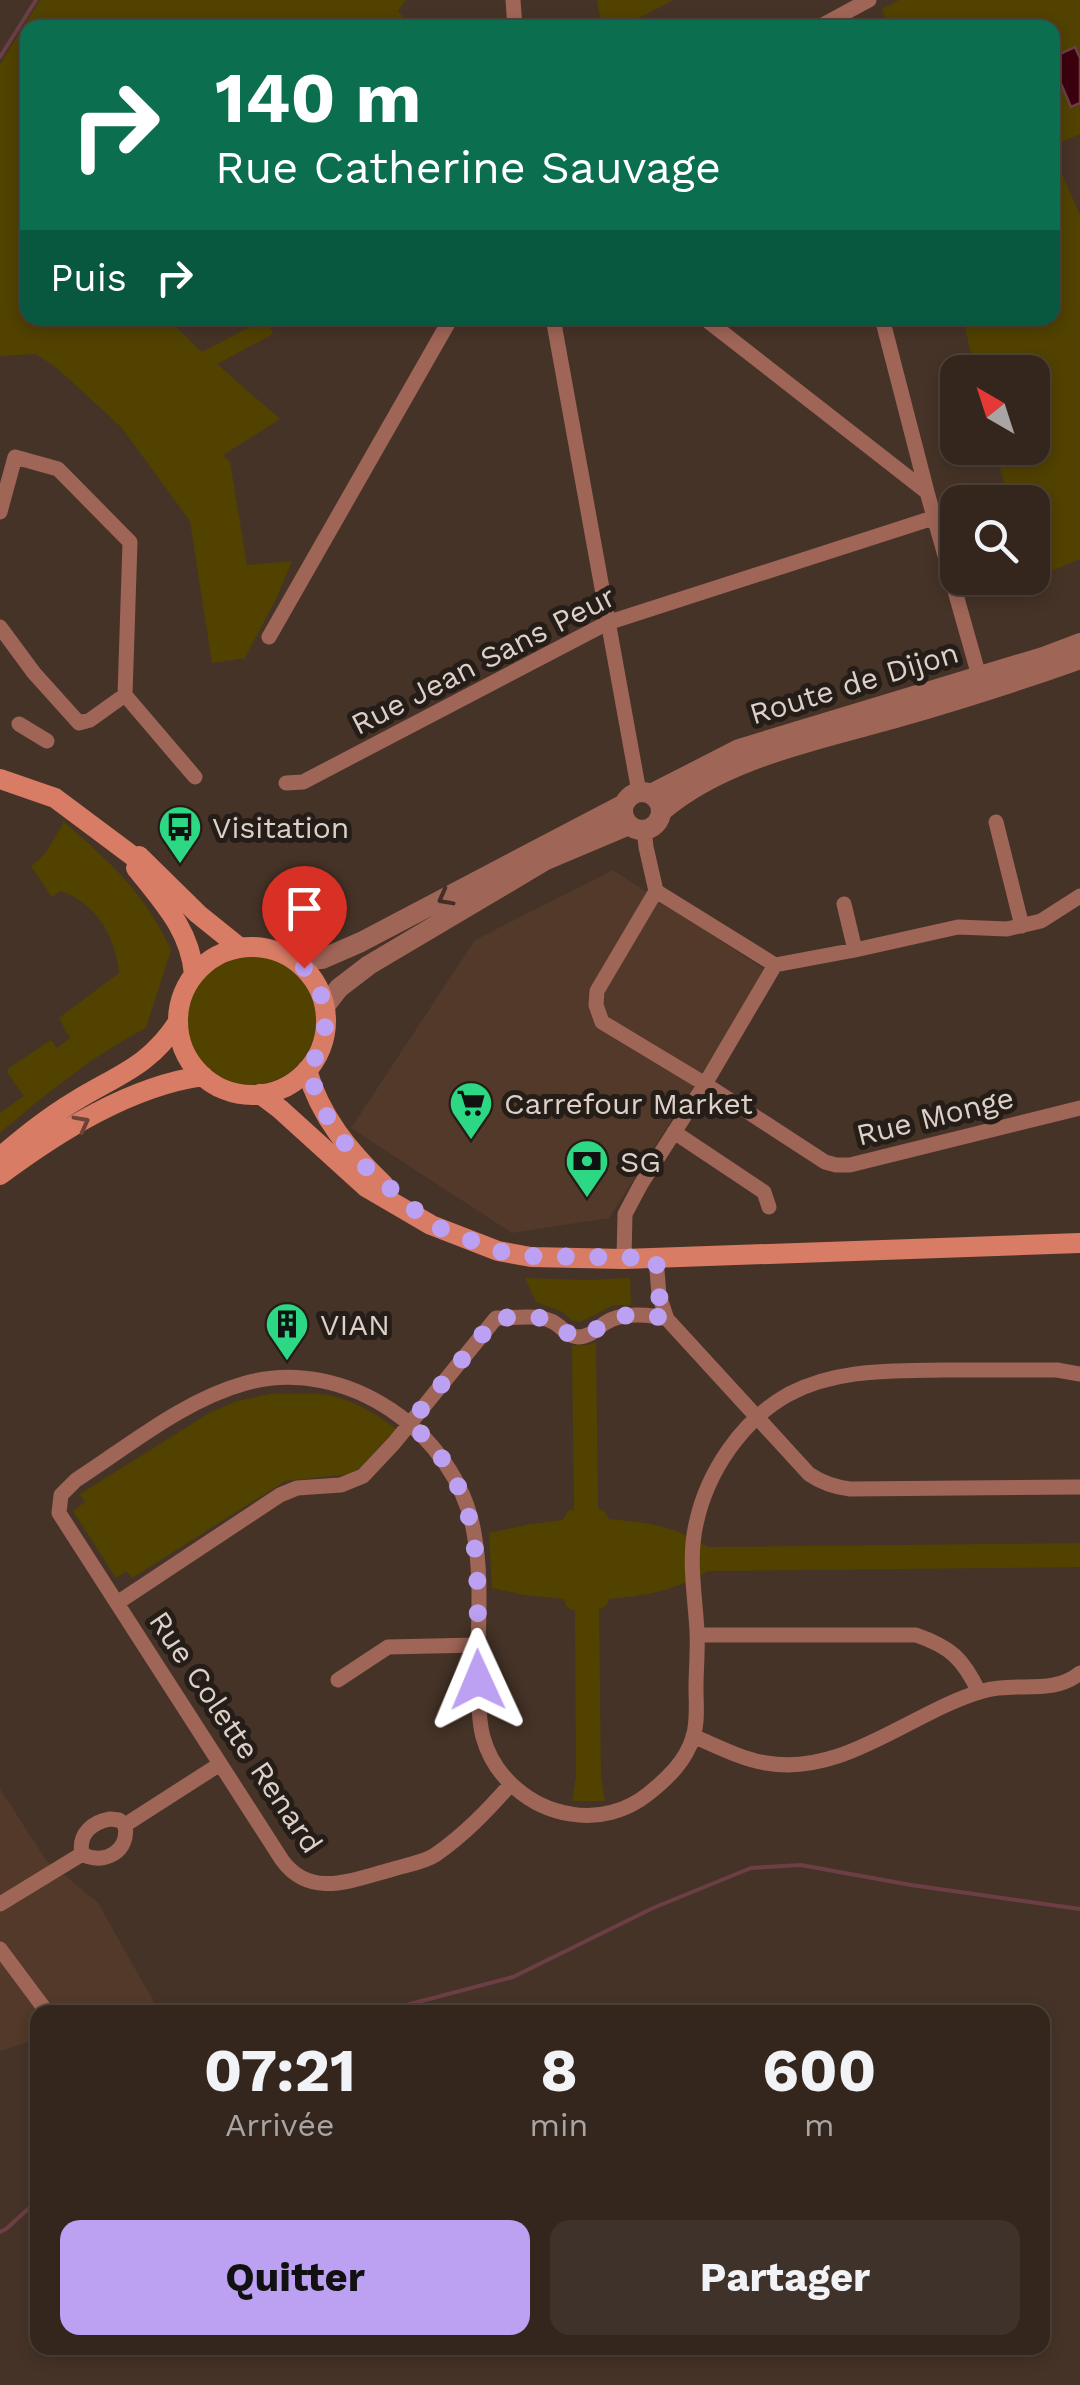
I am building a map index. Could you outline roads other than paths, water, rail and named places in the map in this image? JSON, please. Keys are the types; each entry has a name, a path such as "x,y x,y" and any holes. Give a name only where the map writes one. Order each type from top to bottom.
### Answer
{"main road":[{"path":"0,779 55,798 134,857 139,856 239,948"},
{"path":"134,857 136,869 177,920 190,948 194,974"},
{"path":"263,947 295,960 311,976 325,1006 324,1036 307,1070 286,1086 260,1094 229,1091 203,1076 184,1052 178,1022 182,996 194,974 214,957 239,948 263,947"},
{"path":"0,1157 74,1101 145,1061 178,1022"},
{"path":"307,1070 331,1125 358,1160 432,1225"},
{"path":"0,1175 59,1135 135,1096 174,1080 203,1076"},
{"path":"260,1094 366,1187 432,1225 498,1251 624,1259 1080,1243"}],"street":[{"path":"832,20 869,0"},
{"path":"269,638 447,325"},
{"path":"555,325 656,891 775,965 958,926 1022,926 1041,921 1080,896"},
{"path":"713,325 927,492"},
{"path":"884,325 979,676 964,693 944,704"},
{"path":"0,512 15,457 58,469 130,542 125,694 195,776"},
{"name":"Rue Jean Sans Peur","path":"286,784 303,782 607,623 936,517"},
{"path":"0,628 79,723 90,720 125,694"},
{"name":"Route de Dijon","path":"325,1006 339,988 369,965 740,749 1080,642"},
{"name":"Route de Dijon","path":"295,960 322,958 361,942 641,809 766,755 994,690 1080,658"},
{"path":"18,724 47,741"},
{"path":"996,822 1022,926"},
{"name":"Rue Monge","path":"656,891 597,991 596,1005 602,1022 825,1162 850,1165 1080,1108"},
{"path":"844,904 855,950"},
{"path":"624,1259 625,1214 775,965"},
{"path":"674,1132 764,1192 769,1207"},
{"path":"656,1258 659,1296 667,1319 809,1474 822,1482 850,1489 1080,1487"},
{"path":"117,1603 280,1496 296,1488 341,1485 363,1476 496,1318 548,1320 578,1337 588,1336 615,1318 651,1315 667,1319"},
{"path":"410,1423 447,1466 471,1516 478,1565 477,1646 483,1739 510,1785 559,1812 588,1816 614,1812 645,1797 684,1758 693,1736 697,1635 692,1559 696,1520 726,1454 758,1418 800,1390 859,1372 1057,1370 1080,1374"},
{"name":"Rue Colette Renard","path":"410,1423 380,1402 325,1382 301,1378 250,1382 192,1404 76,1480 61,1494 58,1512 284,1864 302,1878 319,1884 347,1882 431,1858 478,1822 510,1785"},
{"path":"697,1635 916,1635 955,1654 978,1692"},
{"path":"338,1680 388,1647 477,1646"},
{"path":"693,1736 761,1762 812,1764 978,1692 1004,1686 1056,1686 1080,1673"},
{"path":"126,1824 220,1764"},
{"path":"82,1854 82,1839 92,1824 110,1819 126,1824"},
{"path":"82,1854 96,1859 114,1854 125,1840 126,1824"},
{"path":"0,1904 82,1854"},
{"path":"0,1949 42,2005"}],"waterway":[{"path":"23,20 36,0"},
{"path":"0,57 20,25"},
{"path":"407,2005 513,1977 653,1908 751,1868 801,1865 1080,1909"},
{"path":"0,2232 30,2207"}],"place":[{"name":"Visitation","path":"180,865"},
{"name":"Carrefour Market","path":"471,1141"},
{"name":"SG","path":"587,1199"},
{"name":"VIAN","path":"287,1362"}]}
